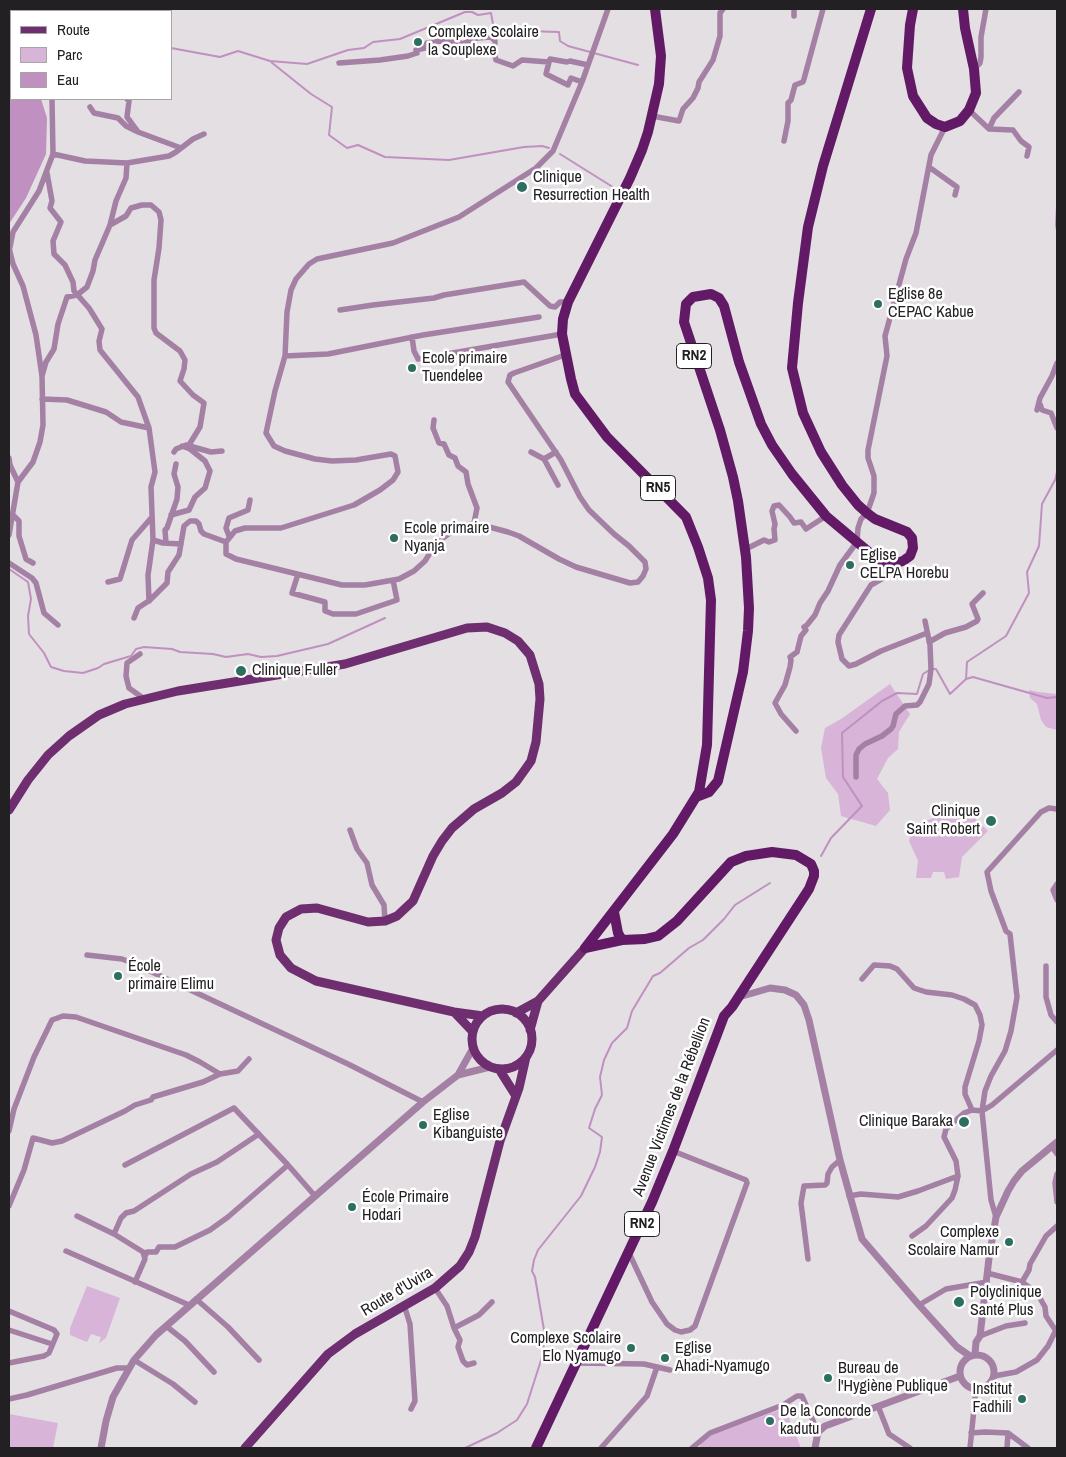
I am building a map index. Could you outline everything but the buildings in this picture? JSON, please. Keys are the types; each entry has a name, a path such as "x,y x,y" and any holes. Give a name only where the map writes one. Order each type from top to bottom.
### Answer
{"highway":[{"name":"RN5","path":"656,9 661,56 660,84 652,116 642,150 633,171 568,302 562,319 562,334 565,355 575,394 607,437 686,516 708,578 711,622 708,744 699,792 696,797"},
{"path":"871,9 823,166 808,227 792,368 803,413 821,452 842,485 867,513 875,519 907,532 912,538 913,548 910,556 904,561 890,563"},
{"path":"912,9 907,68 913,96 928,118 936,124 945,127 960,121 969,110 976,93 974,69 963,9"},
{"name":"RN2","path":"585,948 673,834 696,797 709,792 718,780 743,672 748,631 745,547 733,477 720,430 684,322 686,304 693,297 711,294 719,298 724,306 761,424 772,445 792,474 826,516 876,558 890,563"},
{"name":"Avenue Victimes de la Rébellion","path":"536,1448 629,1253 673,1151 724,1016 811,884 814,871 811,864 796,855 772,852 746,856 731,862 666,930 652,937 622,940 585,948"},
{"path":"614,912 618,933 622,940"}],"main road":[{"path":"9,810 28,780 48,755 69,736 100,715 143,698 344,664 467,628 487,627 505,633 518,641 530,655 539,684 539,722 531,761 516,782 502,793 474,809 452,828 433,856 413,901 397,916 386,921 368,922 317,908 301,909 286,916 277,934 277,947 285,962 291,968 316,981 454,1012 483,1016"},
{"path":"516,1013 538,1001 585,948"},
{"path":"495,1068 514,1066 526,1057 531,1044 530,1030 538,1001"},
{"path":"516,1096 495,1068 477,1055 473,1048 473,1032 476,1024 483,1016 495,1010 516,1013 523,1018 530,1030"},
{"path":"454,1012 473,1032"},
{"name":"Route d'Uvira","path":"245,1448 328,1354 355,1334 435,1288 453,1274 469,1252 526,1057"}],"street":[{"path":"227,539 235,531 245,528 281,528 354,505 393,480 398,472 395,456 391,454 356,460 332,461 315,459 274,446 266,433 285,356 291,290 296,279 309,264 317,259 373,248 413,236 459,217 536,168 553,151 582,82 608,9"},
{"path":"652,116 679,121 683,110 693,98 699,82 713,60 720,36 720,13 723,9"},
{"path":"794,9 794,16"},
{"path":"784,141 788,120 788,103 791,100 795,85 803,82 823,9"},
{"path":"974,69 980,63 981,37 986,9"},
{"path":"339,63 408,56 417,53 416,50 424,48 427,46 427,43 441,41 462,44 477,38 491,37 495,41 494,52 496,60 513,66 522,60 549,62 550,59 588,65"},
{"path":"549,62 546,74 568,85 571,78 582,82"},
{"path":"989,129 994,118 1020,92"},
{"path":"9,530 18,482 33,462 43,425 42,376 36,334 23,286 9,250 13,232 34,199 54,154 52,100"},
{"path":"128,100 128,117 138,132"},
{"path":"90,108 94,112 118,118 126,126 138,132 181,148"},
{"path":"969,110 989,129 1013,130 1021,141 1029,147 1027,156"},
{"path":"796,731 780,714 775,703 785,685 790,667 790,657 797,652 801,636 806,630 804,627 807,626 815,615 840,565 857,542 861,519 867,513 875,484 868,458 868,450 887,356 885,336 906,259 916,233 931,154 945,127"},
{"path":"54,154 85,160 127,164 169,156 193,138 204,134"},
{"path":"42,376 46,362 54,349 58,324 66,297 77,295 87,287 100,246 110,225 116,201 126,178 127,164"},
{"path":"930,167 958,187 955,195"},
{"path":"47,173 52,201 50,208 61,222 52,241 54,254 65,264 73,282 74,291 89,308 102,329 99,341 100,350 138,397 149,428 155,472 151,487 153,540 148,575 149,601"},
{"path":"110,225 126,216 131,208 142,205 151,205 159,212 161,220 154,280 154,328 156,333 180,351 185,360 180,381 193,395 204,403 200,427 189,445"},
{"path":"340,310 434,298 524,282 550,306 555,307 560,302 568,302"},
{"path":"285,356 328,354 412,337 539,317"},
{"path":"412,337 414,351 418,359 562,334"},
{"path":"250,500 248,510 229,518 226,528 226,554 236,559 342,585 354,586 399,579 414,571 425,561 433,548 443,538 457,528 474,523 519,536 576,567 630,583 638,582 646,569 645,562 589,510 556,452 512,388 508,379 514,373 565,355"},
{"path":"1037,410 1057,363"},
{"path":"42,399 67,400 106,412 121,422 149,428"},
{"path":"1039,402 1042,410 1051,413 1057,428"},
{"path":"434,420 433,428 439,443 444,444 449,455 455,458 458,466 466,472 468,484 477,508 474,523"},
{"path":"174,452 182,446 189,445 211,452 222,451"},
{"path":"171,515 189,510 195,497 205,488 210,471 205,461 190,449 182,446"},
{"path":"531,452 544,459 558,485"},
{"path":"544,459 556,452"},
{"path":"9,458 10,466 18,482"},
{"path":"166,543 165,530 177,499 178,487 174,474 176,464"},
{"path":"745,547 750,547 764,540 769,542 775,540 775,524 772,511 774,506 779,506 794,523 801,522 806,529 826,516"},
{"path":"13,515 19,521 19,536 26,560 32,563"},
{"path":"108,582 120,579 132,540 152,517"},
{"path":"134,618 138,608 149,601 167,583 168,572 179,556 184,526 190,520 200,524 201,532 204,534 227,539"},
{"path":"153,540 181,544"},
{"path":"9,563 32,578 36,583 44,613 58,625"},
{"path":"890,563 888,572 884,577 870,585 839,635 838,642 842,659 849,666 856,664 881,651 927,633"},
{"path":"298,574 292,593 325,602 325,611 333,614 356,614 397,600 393,580"},
{"path":"929,642 977,621 978,619 972,604 983,593"},
{"path":"856,777 856,755 859,749 891,729 896,714 905,706 917,706 929,684 931,676 929,642 925,621"},
{"path":"140,654 127,663 126,676 130,688 143,698"},
{"path":"996,1217 991,1200 982,1111 985,1090 1011,1032 1017,997 1010,934 1006,932 987,872 1041,812 1049,808 1057,809"},
{"path":"350,830 357,849 367,863 372,884 384,905 386,921"},
{"path":"1057,884 1053,890 1057,900"},
{"path":"87,955 122,959 135,964 348,1064 423,1102"},
{"path":"862,978 874,965 890,966 897,969 914,988 926,992 952,995 975,1005 982,1025 979,1042 965,1087 965,1094 972,1110"},
{"path":"1046,966 1046,997 1052,1015 1057,1022"},
{"path":"738,997 770,988 784,990 796,995 804,1006 809,1020 840,1160 862,1239 957,1347 973,1356 992,1364 994,1376 987,1386 976,1389 963,1383 959,1371 973,1356 976,1342 980,1337 1006,1326 1025,1324"},
{"path":"9,1131 14,1109 34,1057 52,1020 63,1016 76,1017 186,1056 220,1074"},
{"path":"101,1448 106,1421 114,1397 134,1360 189,1305 423,1102 458,1075 473,1048"},
{"path":"912,1236 926,1226 952,1198 958,1176 956,1160 944,1137 944,1133 950,1124 964,1113 972,1110 982,1111 992,1105 1057,1050"},
{"path":"9,1206 24,1170 33,1138 52,1144 62,1141 125,1111 135,1104 151,1100 152,1097 203,1082 220,1074 238,1071 249,1059"},
{"path":"458,1075 495,1068"},
{"path":"125,1165 231,1109 236,1109 315,1196"},
{"path":"114,1234 121,1218 126,1213 134,1211 191,1174 217,1162 259,1134"},
{"path":"980,1337 987,1273 996,1217 1008,1191 1022,1171 1055,1145 1057,1154"},
{"path":"629,1253 652,1302 667,1324 681,1332 690,1330 694,1326 747,1183 746,1180 673,1151"},
{"path":"808,1259 801,1203 804,1186 827,1184 828,1174 832,1167 840,1160"},
{"path":"135,1282 147,1252 156,1252 159,1247 175,1247 210,1230 228,1217 288,1165"},
{"path":"1057,1174 1055,1183 1057,1202"},
{"path":"849,1196 870,1194 898,1197 958,1176"},
{"path":"77,1216 114,1234 143,1252 145,1256"},
{"path":"1022,1282 1046,1236 1057,1226"},
{"path":"66,1251 189,1305"},
{"path":"987,1273 1022,1282 1037,1293 1045,1307 1046,1316 1056,1329 1048,1346 1037,1360 1016,1372 994,1376"},
{"path":"919,1305 946,1289 987,1282"},
{"path":"435,1288 447,1306 460,1340 458,1348 463,1361 467,1364 474,1363"},
{"path":"196,1299 228,1327 259,1360"},
{"path":"454,1328 479,1315 492,1302"},
{"path":"404,1305 410,1324 415,1401 411,1409"},
{"path":"9,1311 54,1330 57,1334 49,1353 44,1356 9,1363"},
{"path":"166,1326 185,1341 214,1372"},
{"path":"9,1330 52,1344"},
{"path":"134,1360 173,1384 195,1402"},
{"path":"576,1363 633,1364 670,1370"},
{"path":"601,1448 647,1396 657,1367"},
{"path":"9,1399 117,1368 129,1368"},
{"path":"818,1432 825,1426 960,1376"},
{"path":"970,1448 976,1389"},
{"path":"692,1448 710,1433 783,1405 797,1396 802,1396 818,1432 815,1448"},
{"path":"878,1406 889,1434 910,1448"},
{"path":"971,1433 1008,1433 1028,1448"},
{"path":"1007,1448 1008,1433"}],"green space":[{"path":"890,684 910,714 899,732 898,749 888,758 877,779 888,793 890,810 876,826 841,816 838,794 826,778 821,748 825,728 841,719"},
{"path":"1029,690 1057,694 1057,730 1046,727 1041,720 1037,704 1030,698"},
{"path":"965,809 988,831 962,857 959,877 946,879 944,872 933,872 931,878 916,878 918,861 909,841 913,825 934,818 935,813"},
{"path":"87,1286 120,1298 106,1338 99,1343 101,1337 91,1334 87,1342 70,1335 70,1328"},
{"name":"De la Concorde kadutu","path":"785,1408 801,1448 699,1448 701,1443 713,1434"},
{"path":"9,1414 58,1423 53,1448 9,1448"}],"water":[{"path":"9,50 10,100 41,100 47,118 46,154 26,198 9,224"}],"waterway":[{"path":"172,48 220,57 238,51 270,61 307,64 348,50 364,48 373,42 400,39 465,12 472,12 478,15 491,13 494,30 559,32 560,41 568,46 638,65"},
{"path":"271,62 311,94 332,107 329,135 347,148 358,145 385,157 449,160 524,147 542,146 549,148"},
{"path":"560,154 616,189"},
{"path":"1057,206 1057,230"},
{"path":"821,856 831,838 862,806 843,777 842,733 882,701 897,693 917,694 923,674 931,669 936,669 950,694 966,679 967,662 1006,636 1029,593 1027,572 1039,546 1042,504 1055,480 1057,472"},
{"path":"9,569 28,582 31,599 28,616 29,634 44,653 51,667 64,671 83,673 131,656 136,649 144,647 226,657 248,654 261,657 277,656 328,644 385,618"},
{"path":"966,679 973,677 1047,698 1057,697"},
{"path":"465,1448 497,1433 517,1420 527,1404 542,1357 545,1336 535,1277 532,1271 534,1260 538,1250 581,1196 595,1167 602,1137 589,1128 602,1095 600,1077 604,1060 612,1043 627,1028 632,1011 653,976 660,973 689,948 703,940 735,905 770,883"}],"place":[{"name":"Complexe Scolaire la Souplexe","path":"418,42"},
{"name":"Clinique Resurrection Health","path":"522,187"},
{"name":"Eglise 8e CEPAC Kabue","path":"878,304"},
{"name":"Ecole primaire Tuendelee","path":"412,368"},
{"name":"Ecole primaire Nyanja","path":"394,538"},
{"name":"Eglise CELPA Horebu","path":"850,565"},
{"name":"Clinique Fuller","path":"241,671"},
{"name":"Clinique Saint Robert","path":"991,821"},
{"name":"École primaire Elimu","path":"118,976"},
{"name":"Clinique Baraka","path":"964,1122"},
{"name":"Eglise Kibanguiste","path":"423,1125"},
{"name":"École Primaire Hodari","path":"352,1207"},
{"name":"Complexe Scolaire Namur","path":"1009,1242"},
{"name":"Polyclinique Santé Plus","path":"959,1302"},
{"name":"Complexe Scolaire Elo Nyamugo","path":"631,1348"},
{"name":"Eglise Ahadi-Nyamugo","path":"665,1358"},
{"name":"Bureau de l'Hygiène Publique","path":"828,1378"},
{"name":"Institut Fadhili","path":"1022,1399"},
{"name":"De la Concorde kadutu","path":"770,1421"}]}
